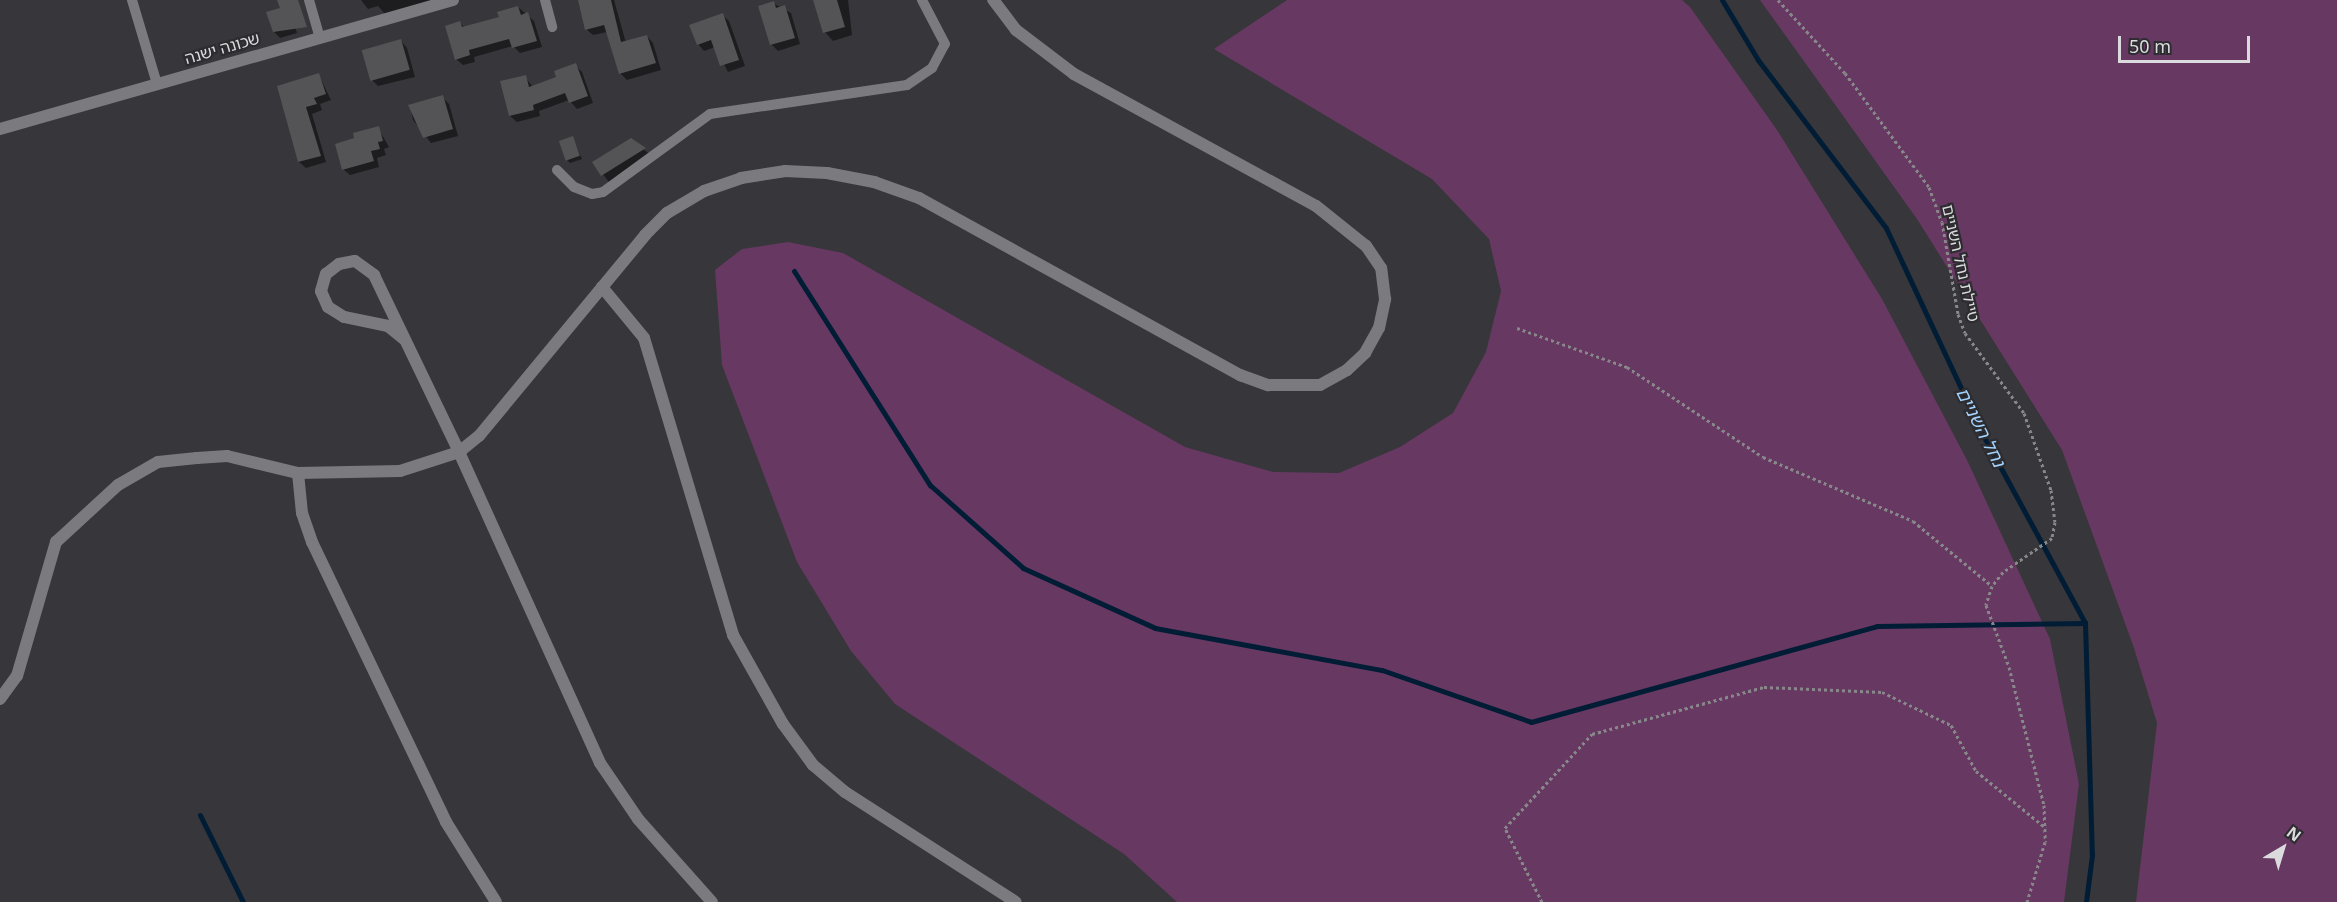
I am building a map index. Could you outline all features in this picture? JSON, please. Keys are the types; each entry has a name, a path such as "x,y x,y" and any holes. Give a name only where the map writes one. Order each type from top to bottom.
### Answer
{"street":[{"name":"שכונה ישנה","path":"0,129 453,0"},
{"path":"0,699 17,676 56,542 118,485 158,462 197,458 227,456 298,473 400,471 459,452 479,436 602,287 667,213 704,191 741,178 785,171 828,173 874,182 919,198 1240,375 1268,385 1320,386 1347,370 1365,353 1379,328 1384,298 1381,268 1366,246 1316,206 1074,74 1016,30 993,0"},
{"path":"404,339 388,326 344,317 328,307 321,291 326,274 346,261 365,266 380,284 459,452 600,764 638,819 712,902"},
{"path":"602,287 644,338 733,635 783,724 813,765 845,792 1016,902"},
{"path":"298,473 302,513 312,542 446,822 496,902"}],"lane":[{"path":"132,0 157,84"},
{"path":"309,0 320,38"},
{"path":"545,0 552,27"},
{"path":"558,170 574,187 591,194 603,192 710,114 907,85 932,68 945,44 922,0"}],"path":[{"name":"טיילת נחל השניים","path":"1778,0 1845,73 1929,187 1950,256 1961,323 1975,349 2024,413 2051,490 2055,515 2052,538 2003,572 1992,586"},
{"path":"1517,328 1627,367 1763,456 1887,507 1936,539 1992,586 1986,606 1989,620 2009,667 2022,714 2046,828 2043,856 2028,902"},
{"path":"1542,902 1505,828 1592,734 1764,687 1882,692 1951,725 1976,771 2046,828"}],"shaded area":[{"path":"1287,0 1682,0 1690,7 1777,130 1882,299 1967,460 2050,639 2079,784 2064,902 1177,902 1124,854 895,704 851,651 797,562 722,365 715,270 742,249 788,242 843,253 1185,447 1273,472 1339,473 1400,447 1453,413 1486,352 1501,291 1489,239 1432,179 1214,49"},
{"path":"1760,0 2337,0 2337,902 2136,902 2157,723 2134,648 2062,450 1917,219"}],"building":[{"path":"277,0 298,0 307,27 273,32 266,12 280,8"},
{"path":"578,0 611,0 621,42 647,35 656,63 619,74 604,25 585,30"},
{"path":"813,0 837,0 845,27 823,33"},
{"path":"774,1 776,8 785,5 795,38 770,45 758,6"},
{"path":"518,6 521,15 528,12 537,41 512,48 509,39 469,50 470,55 455,60 445,26 460,21 462,27 499,17 497,12"},
{"path":"723,13 739,60 720,66 711,40 697,45 689,25"},
{"path":"401,39 410,70 370,81 362,50"},
{"path":"576,63 588,96 569,103 565,93 533,105 534,110 509,116 500,81 526,75 529,87 556,77 554,71"},
{"path":"319,73 326,94 314,98 317,104 306,107 321,156 298,162 277,86"},
{"path":"443,95 453,129 423,138 408,105"},
{"path":"379,126 383,141 378,142 380,149 371,151 374,161 342,170 335,144 354,138 353,133"},
{"path":"573,136 580,156 566,161 559,141"},
{"path":"631,138 646,148 601,176 592,162"}],"waterway":[{"name":"נחל השניים","path":"1722,0 1758,60 1886,228 1983,435 2085,623 2092,855 2086,902"},
{"path":"794,271 930,485 1023,568 1155,628 1382,670 1531,722 1877,626 2085,623"},
{"path":"200,815 243,902"}]}
